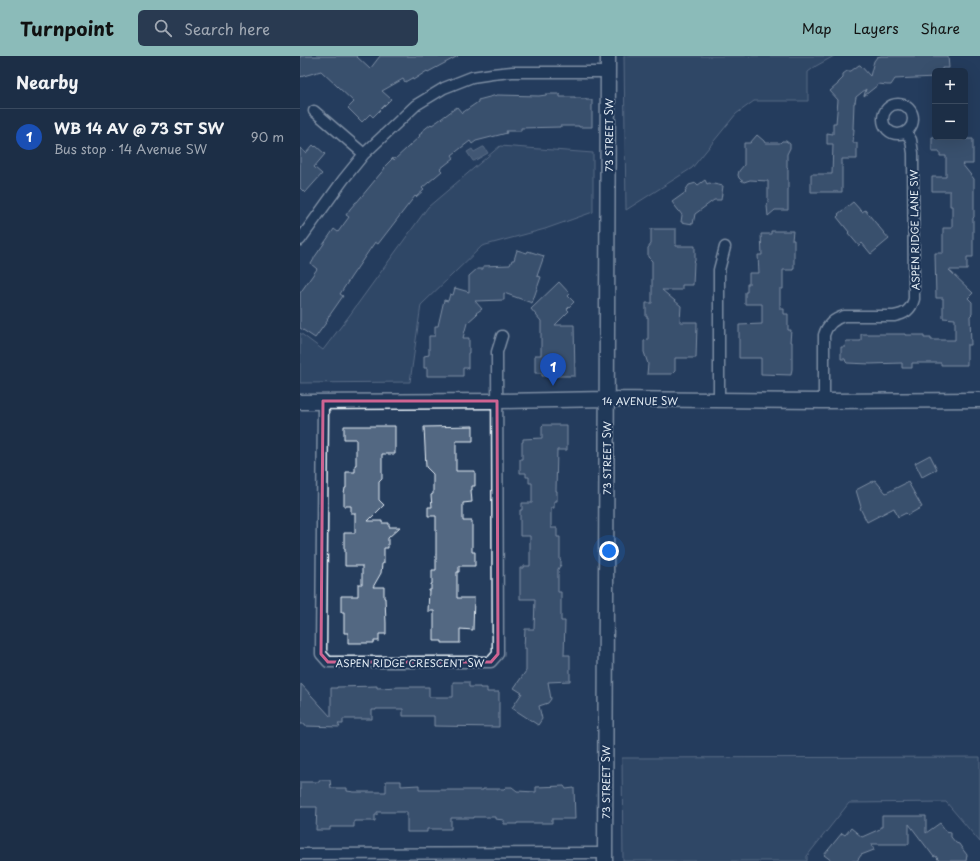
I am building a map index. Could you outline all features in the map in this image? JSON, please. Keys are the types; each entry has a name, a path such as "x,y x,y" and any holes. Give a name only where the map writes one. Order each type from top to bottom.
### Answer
{"street":[{"name":"73 STREET SW","path":"605,857 608,56"},
{"path":"300,240 343,180 364,154 416,106 444,88 472,77 512,72 608,72"},
{"path":"314,111 364,154"},
{"name":"ASPEN RIDGE LANE SW","path":"824,401 824,335 832,321 844,316 900,315 910,308 914,300 913,153 911,140 906,132"},
{"path":"719,400 719,270 725,247"},
{"path":"497,401 497,352 502,336"},
{"name":"14 AVENUE SW","path":"300,402 606,399 824,401 980,400"},
{"name":"ASPEN RIDGE CRESCENT SW","path":"323,401 322,654 328,662 491,662 498,654 497,401"},
{"path":"300,854 605,857"}],"highlighted area":[{"path":"323,401 497,401 498,654 491,662 328,662 321,654"}],"shaded area":[{"path":"624,56 834,56 808,72 808,101 754,101 736,114 692,168 626,210"},
{"path":"500,146 593,153 593,212 545,229 482,246 421,305 410,382 300,383 300,333 323,350 428,207"},
{"path":"483,147 488,153 473,161 467,152 472,149 474,152"},
{"path":"980,757 980,842 946,802 849,803 807,856 807,861 623,861 622,758"}],"building":[{"path":"300,56 356,56 370,69 380,56 458,56 428,72 427,71 413,80 412,78 405,82 403,79 382,91 391,99 373,117 370,114 362,122 348,108 354,102 321,71 300,77"},
{"path":"948,56 949,68 932,68 932,77 895,79 891,85 879,84 864,96 866,89 856,97 854,103 853,143 857,143 857,159 842,159 842,192 811,192 811,174 832,174 833,144 827,144 827,133 833,134 833,123 836,123 838,100 830,91 843,78 843,74 847,71 851,71 859,65 870,76 874,61 877,57"},
{"path":"546,94 560,94 560,97 575,97 592,100 592,127 560,126 521,128 521,131 506,131 507,133 476,141 472,144 470,141 452,155 454,158 440,169 442,171 422,188 424,190 416,197 415,196 378,244 375,242 340,294 343,296 315,338 300,328 300,293 317,269 311,264 314,258 334,229 338,232 349,217 346,215 350,209 393,158 394,160 420,136 419,135 422,133 421,132 431,124 432,125 457,107 462,113 478,102 478,100 497,95 539,96"},
{"path":"757,135 765,143 780,143 782,141 786,141 790,144 787,154 788,210 775,210 768,216 768,181 750,180 744,182 738,175 739,171 744,165 744,143 750,143"},
{"path":"973,139 973,164 962,164 974,179 973,257 967,257 967,270 949,270 973,293 968,298 972,302 972,314 970,316 971,345 967,345 967,365 912,363 912,368 902,368 902,363 847,363 845,359 841,359 841,347 845,347 846,341 861,341 861,334 924,335 924,338 931,338 931,340 955,340 955,319 943,318 943,298 936,298 935,253 943,253 943,228 952,228 952,206 950,206 950,191 932,191 932,177 946,177 946,156 940,156 940,152 932,152 932,140"},
{"path":"313,145 325,154 314,167 322,174 305,193 300,188 300,148 306,153"},
{"path":"705,180 707,184 709,183 723,186 721,200 714,200 695,214 693,224 681,222 682,215 672,202 686,192 685,191 689,185 696,183 698,185"},
{"path":"853,202 862,212 865,210 889,239 871,254 862,243 859,246 837,217 839,215 838,214"},
{"path":"651,229 676,229 676,246 695,246 693,285 682,285 682,290 662,290 681,306 680,322 697,322 696,358 675,358 675,371 672,374 647,374 648,364 644,352 644,341 648,340 648,317 646,317 646,303 652,303 652,261 648,257 648,248 651,244"},
{"path":"771,231 793,231 792,240 794,240 794,269 783,270 783,289 780,289 780,309 784,309 784,314 788,314 788,330 791,330 791,375 761,374 761,358 739,358 739,325 762,324 762,304 745,304 745,292 747,292 747,284 749,284 749,273 759,273 758,255 762,255 761,234 771,234"},
{"path":"517,250 527,253 528,251 544,256 537,276 541,277 532,303 504,293 504,300 475,301 482,309 467,323 463,338 469,338 468,368 463,368 463,376 427,376 427,368 424,368 424,356 429,355 429,336 435,336 435,326 438,326 444,300 448,301 450,294 453,295 455,288 469,292 469,276 477,269 483,269 483,266 510,265 512,260 514,260"},
{"path":"559,282 570,294 568,296 574,302 567,309 569,311 555,325 574,325 575,376 542,376 542,373 535,373 535,355 541,355 541,321 531,309"},
{"path":"543,425 567,425 567,450 557,450 557,501 554,501 554,508 551,508 551,528 557,528 557,537 560,537 561,565 558,569 558,592 561,592 561,621 565,621 564,655 570,655 570,681 548,682 551,699 548,703 539,706 542,719 538,725 512,708 522,693 514,688 526,671 526,648 524,648 525,629 534,629 535,599 520,599 520,568 530,566 530,536 520,536 520,510 522,510 522,503 532,503 532,483 529,483 529,477 526,477 526,473 520,473 520,459 522,459 523,439 542,438"},
{"path":"344,426 395,426 395,454 382,454 382,479 379,482 379,500 384,505 368,521 382,521 382,523 389,523 389,527 400,527 388,538 388,548 384,548 384,563 382,564 381,573 373,587 384,587 386,623 386,634 379,634 379,641 374,641 374,643 348,643 348,633 344,633 344,612 341,612 341,596 358,596 358,584 362,584 362,566 345,566 344,533 355,533 355,513 351,513 351,506 344,506 344,494 346,488 346,472 355,472 356,439 344,439"},
{"path":"473,426 473,441 456,441 456,471 475,471 475,486 472,486 471,490 472,502 463,503 463,521 472,521 472,552 475,552 475,566 459,566 459,572 457,572 457,598 474,598 473,630 460,629 460,643 442,643 442,641 434,641 434,611 428,611 429,590 431,590 432,584 432,570 436,570 436,516 428,516 428,507 432,507 431,495 433,494 433,474 426,467 424,427"},
{"path":"930,455 937,469 922,477 915,463"},
{"path":"875,480 886,493 908,482 922,507 908,515 906,513 898,517 894,508 867,522 860,508 856,490"},
{"path":"453,682 469,682 469,687 487,688 487,692 499,692 499,727 434,726 434,716 403,716 403,709 372,710 372,719 343,719 343,724 338,724 340,727 305,726 305,724 300,724 301,684 331,717 331,688 377,686 377,688 429,687 429,697 453,697"},
{"path":"319,780 330,780 331,788 347,788 347,791 354,792 386,792 386,781 401,781 401,786 419,785 419,790 483,790 512,787 517,791 536,792 536,787 564,786 566,789 574,788 575,819 552,819 552,823 504,824 504,820 495,819 495,817 451,818 451,829 427,829 427,832 407,832 407,812 377,812 377,815 375,815 375,821 354,821 354,827 330,827 330,830 316,830 317,807 300,806 300,782 319,782"},
{"path":"882,816 926,816 926,833 940,823 946,831 951,832 951,837 956,843 959,844 967,855 966,861 939,861 936,856 934,857 909,824 909,844 872,844 874,850 861,855 857,861 832,861 824,855 842,833 845,835 851,828 862,837 880,829 880,827 882,827"}],"place":[{"name":"WB 14 AV @ 73 ST SW","path":"553,386"}]}
